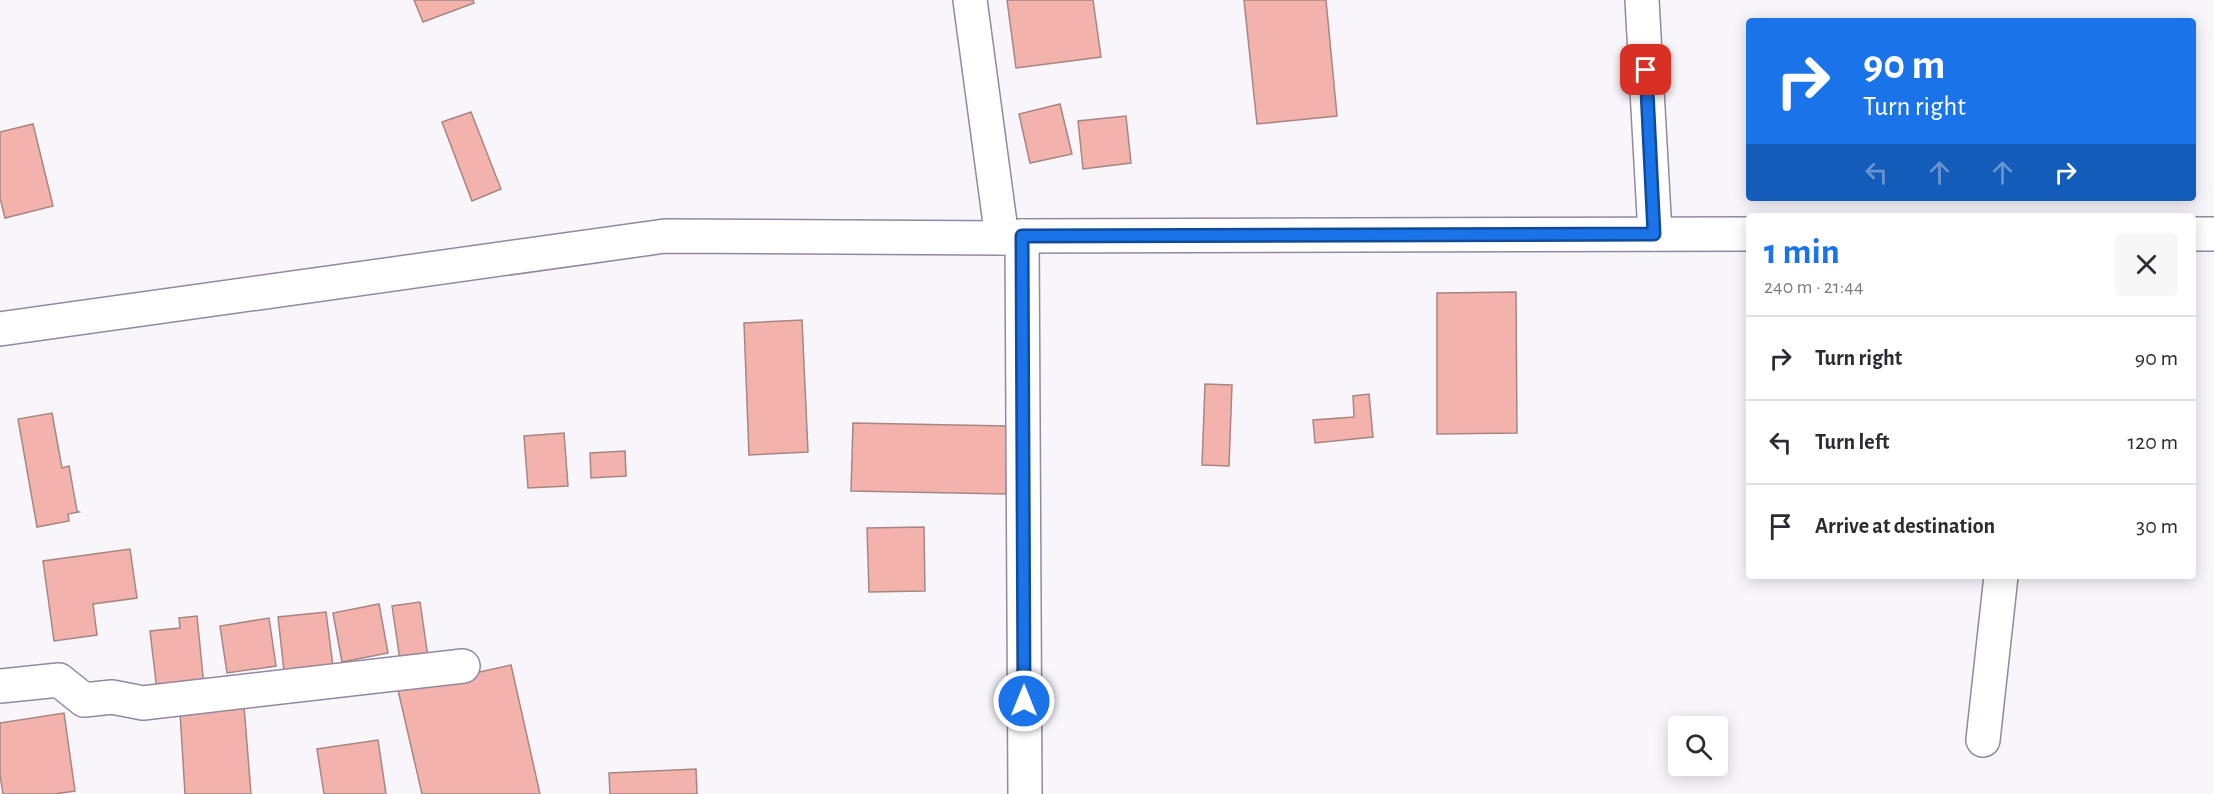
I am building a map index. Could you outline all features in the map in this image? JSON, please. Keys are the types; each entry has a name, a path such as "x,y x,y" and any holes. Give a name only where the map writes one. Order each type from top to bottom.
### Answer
{"street":[{"path":"970,0 1012,237 1024,794"},
{"path":"1642,0 1654,234"},
{"path":"0,329 665,236 1746,234"},
{"path":"2196,234 2214,234"},
{"path":"1983,740 2001,579"},
{"path":"0,686 59,680 84,700 112,697 143,703 463,666"}],"building":[{"path":"414,0 473,0 474,3 423,22"},
{"path":"1007,0 1093,0 1101,57 1016,68"},
{"path":"1244,0 1326,0 1337,116 1257,124"},
{"path":"1060,104 1072,154 1030,163 1019,114"},
{"path":"471,112 501,189 472,201 442,122"},
{"path":"1126,116 1131,163 1083,169 1078,121"},
{"path":"33,124 53,206 5,218 0,198 0,132"},
{"path":"1516,292 1517,433 1437,434 1437,293"},
{"path":"802,320 808,452 749,455 744,323"},
{"path":"1205,384 1232,385 1229,466 1202,465"},
{"path":"1369,394 1373,437 1315,443 1313,420 1354,417 1353,396"},
{"path":"52,413 62,468 69,466 79,512 68,514 69,521 37,527 18,419"},
{"path":"853,423 1007,426 1006,494 851,491"},
{"path":"564,433 568,486 528,488 524,436"},
{"path":"625,451 626,476 591,478 590,453"},
{"path":"924,527 925,591 869,592 867,528"},
{"path":"130,549 137,598 93,604 97,635 54,641 43,561"},
{"path":"420,602 428,657 400,660 392,606"},
{"path":"379,604 388,653 342,662 333,613"},
{"path":"326,612 333,666 284,671 278,617"},
{"path":"197,616 204,686 157,691 150,631 180,628 179,618"},
{"path":"269,618 276,666 227,673 220,626"},
{"path":"511,665 540,794 422,794 398,690"},
{"path":"244,706 251,794 185,794 180,712"},
{"path":"64,713 75,791 54,794 3,794 0,775 0,723"},
{"path":"378,740 386,794 324,794 317,749"},
{"path":"696,769 697,794 610,794 609,773"}],"route":[{"path":"1024,701 1022,236 1654,234 1646,70"}]}
